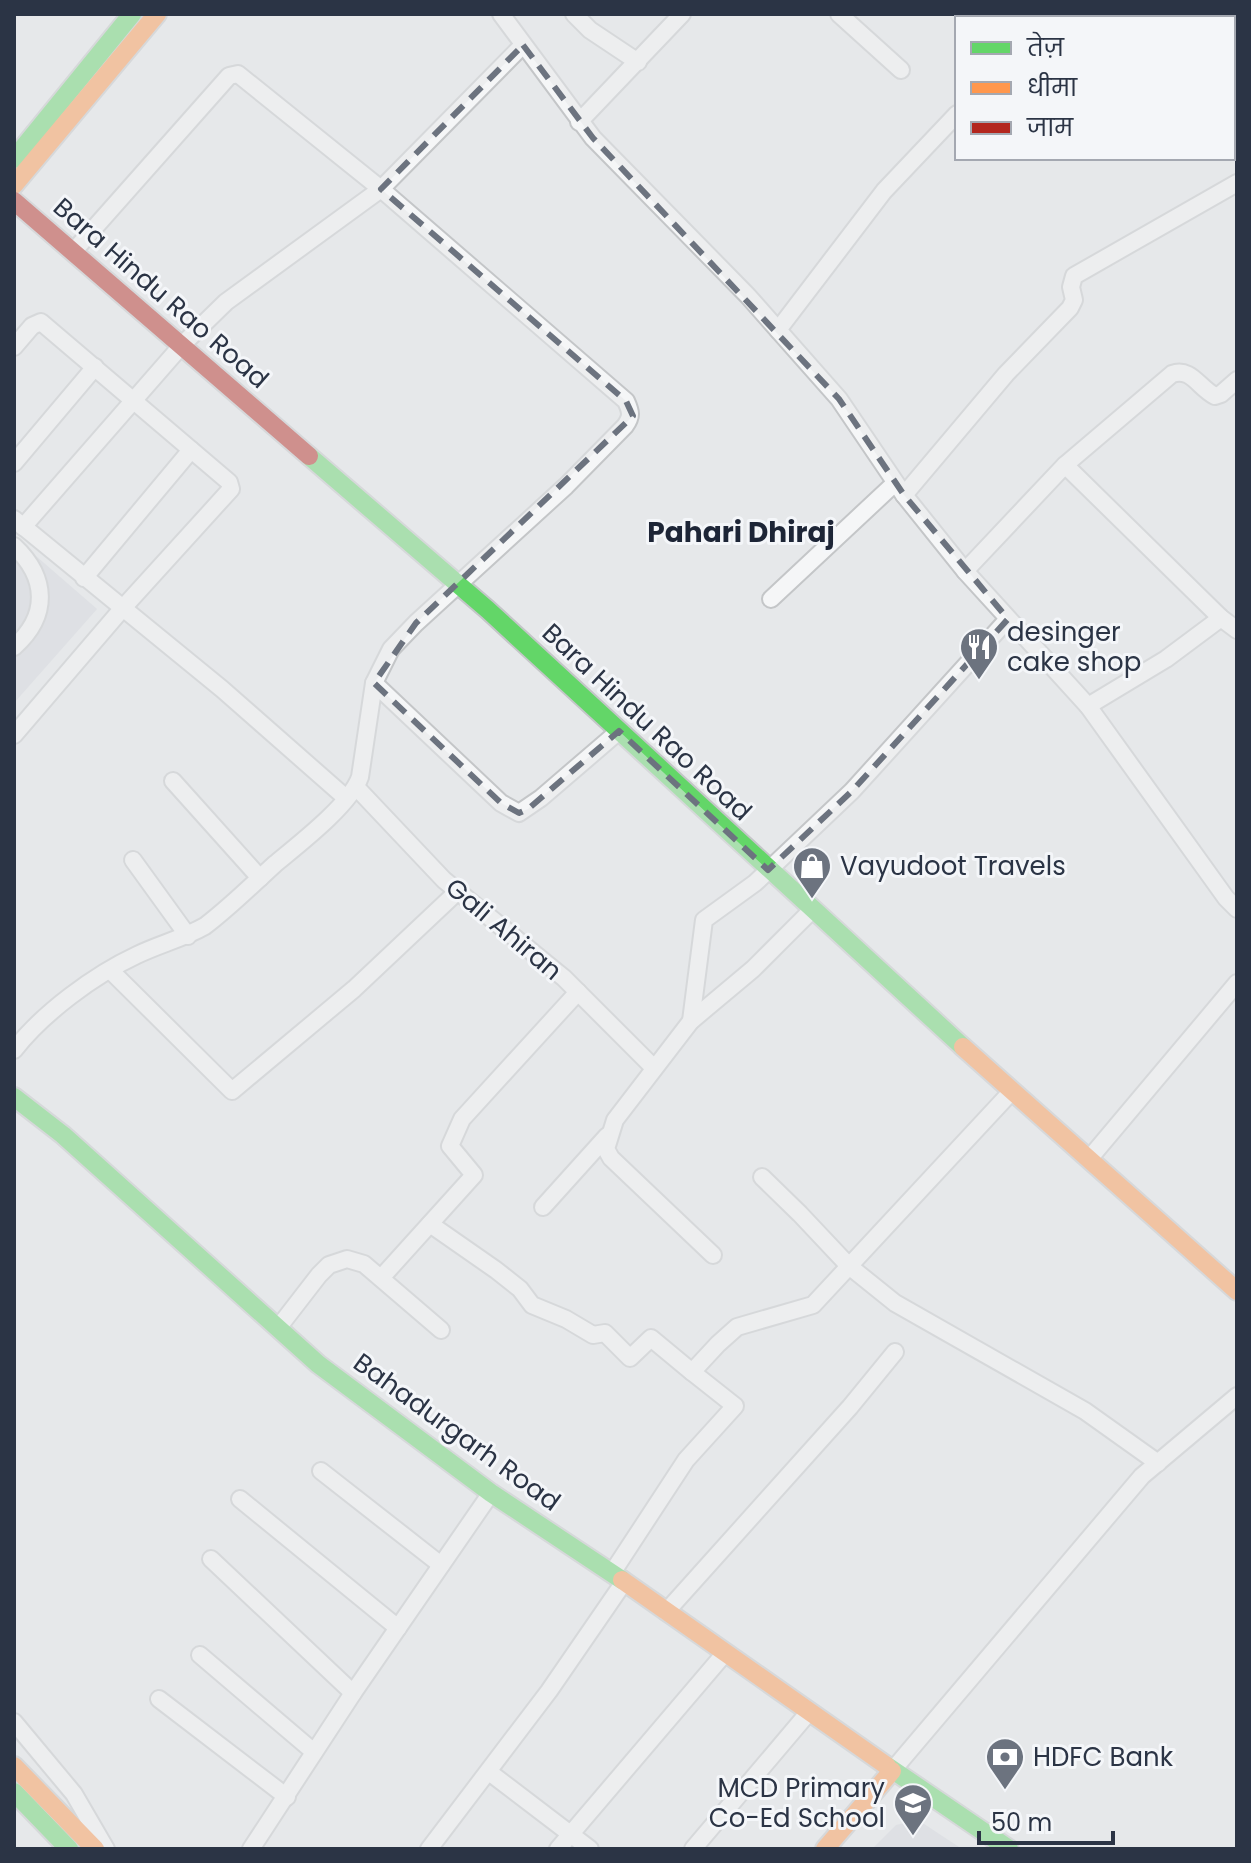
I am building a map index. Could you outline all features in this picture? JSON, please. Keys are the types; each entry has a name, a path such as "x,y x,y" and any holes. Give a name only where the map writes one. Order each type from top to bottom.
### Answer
{"street":[{"path":"14,159 132,14"},
{"path":"501,14 579,122 778,330 839,399 900,489 965,571 1088,706 1216,886 1237,909"},
{"path":"574,14 597,35 638,62"},
{"path":"579,122 682,14"},
{"path":"839,14 901,70"},
{"path":"14,185 148,17"},
{"path":"14,647 29,633 38,615 40,596 37,576 28,559 16,553 24,527 182,345 226,302 381,189 523,45"},
{"path":"14,1050 46,1016 110,970 135,955 188,936 221,914 351,793 363,762 374,683 391,649 566,486 625,426 631,412 626,401 381,189 238,74 232,74 73,252"},
{"path":"778,330 884,191 955,116"},
{"path":"771,599 900,489 1070,308 1074,300 1071,287 1074,276 1237,183"},
{"name":"Bara Hindu Rao Road","path":"14,201 459,584 812,910 1237,1291"},
{"path":"14,347 32,326 41,322 229,482 231,489 14,735"},
{"path":"14,463 95,367"},
{"path":"965,571 1065,465 1172,374 1181,371 1188,373 1215,396 1237,380"},
{"path":"84,578 191,450"},
{"path":"1065,465 1221,618 1237,630"},
{"name":"Gali Ahiran","path":"24,527 351,793 458,891 564,978 654,1068"},
{"path":"1088,706 1166,659 1221,618"},
{"path":"691,1021 704,920 768,870 852,791 1008,619"},
{"path":"374,683 501,803 519,813 619,731"},
{"path":"173,781 260,878"},
{"path":"133,860 188,936"},
{"path":"110,970 232,1091 354,989 458,891"},
{"path":"713,1255 611,1158 606,1149 608,1135 615,1120 691,1021 753,969 812,910"},
{"path":"1089,1159 1237,983"},
{"path":"381,1278 474,1175 450,1146 462,1119 578,992"},
{"path":"692,1372 737,1327 813,1305 1012,1091"},
{"name":"Bahadurgarh Road","path":"15,1097 63,1135 318,1364 491,1493 618,1577 892,1771 1009,1849"},
{"path":"543,1207 608,1135"},
{"path":"762,1177 849,1266 895,1303 1085,1411 1158,1463"},
{"path":"429,1849 549,1691 686,1460 735,1406 651,1338 630,1358 605,1333 593,1335 566,1319 532,1305 520,1289 430,1224"},
{"path":"278,1328 319,1275 338,1260 356,1260 441,1330"},
{"path":"666,1612 850,1407 895,1352"},
{"path":"825,1849 1142,1476 1237,1396"},
{"path":"321,1471 441,1565"},
{"path":"251,1849 353,1693 491,1493"},
{"path":"240,1499 398,1628"},
{"path":"211,1559 353,1693"},
{"path":"558,1849 725,1653"},
{"path":"200,1655 314,1752"},
{"path":"159,1699 287,1797"},
{"path":"693,1849 809,1712"},
{"path":"14,1722 74,1794 106,1849"},
{"path":"14,1766 95,1849"},
{"path":"489,1772 590,1849"},
{"path":"14,1792 69,1849"}],"highlighted area":[{"path":"523,45 593,138 839,399 904,495 1008,619 852,791 768,870 619,731 528,809 519,813 501,803 374,683 416,623 633,416 626,401 381,189"}],"shaded area":[{"path":"14,537 97,609 14,703"},
{"name":"MCD Primary Co-Ed School","path":"918,1820 962,1849 872,1849 896,1825"}],"traffic: fast":[{"path":"14,159 132,14"},
{"path":"309,456 488,610 963,1047"},
{"path":"14,1097 63,1135 318,1364 491,1493 622,1580"},
{"path":"887,1766 1009,1849"},
{"path":"14,1792 69,1849"}],"traffic: slow":[{"path":"14,185 157,14"},
{"path":"963,1047 1237,1291"},
{"path":"622,1580 887,1766"},
{"path":"14,1766 95,1849"},
{"path":"825,1849 892,1771"}],"traffic: jam":[{"path":"14,201 309,456"}],"place":[{"name":"desinger cake shop","path":"979,681"},
{"name":"Vayudoot Travels","path":"812,900"},
{"name":"HDFC Bank","path":"1005,1791"},
{"name":"MCD Primary Co-Ed School","path":"913,1837"}],"district":[{"name":"Pahari Dhiraj","path":"741,532"}]}
